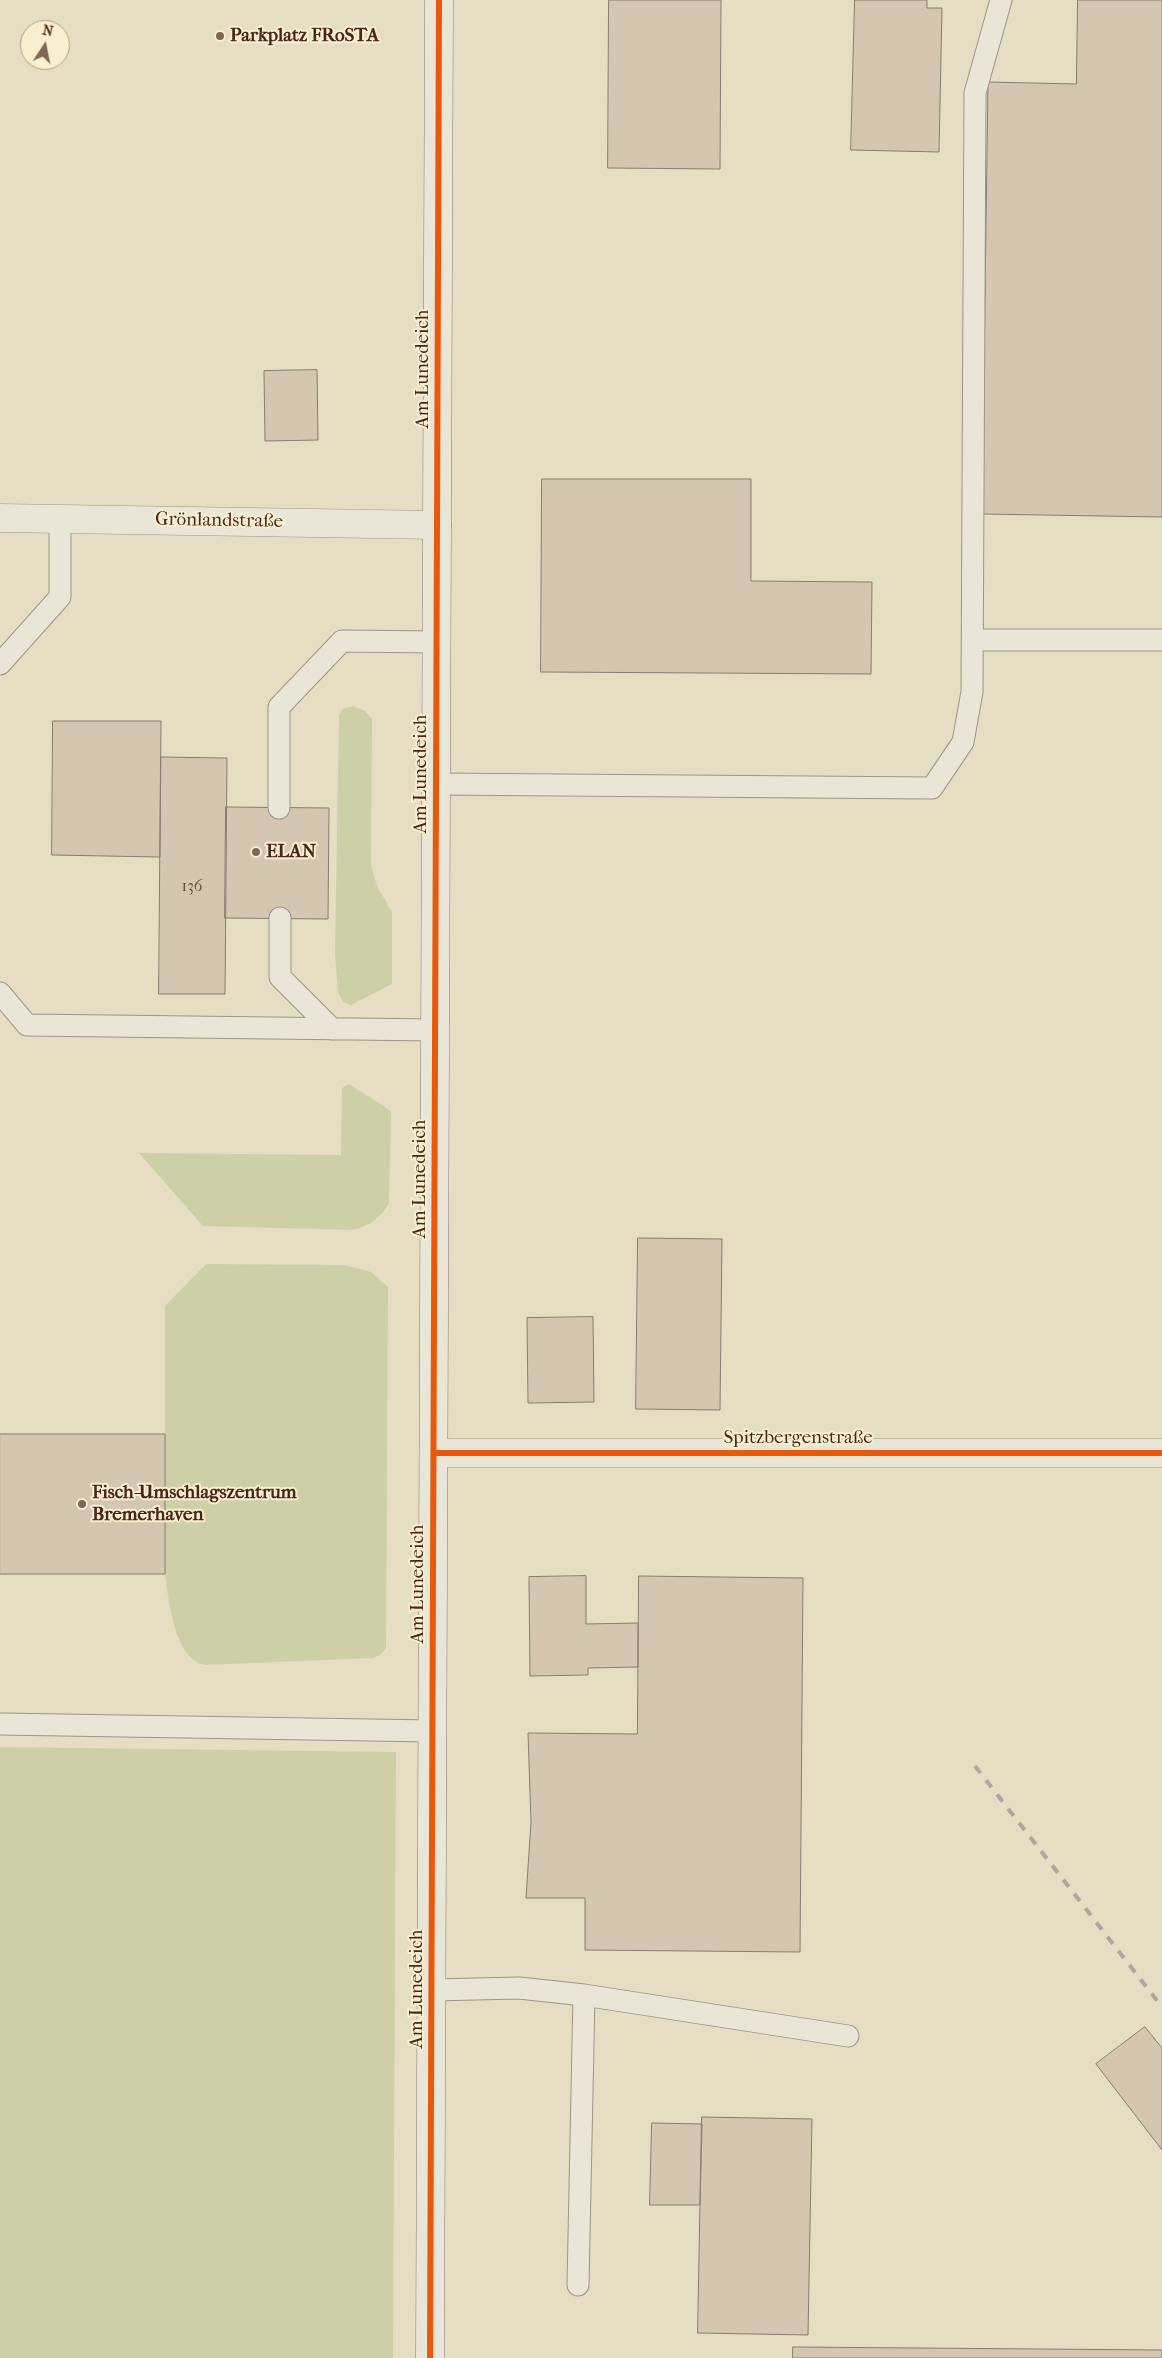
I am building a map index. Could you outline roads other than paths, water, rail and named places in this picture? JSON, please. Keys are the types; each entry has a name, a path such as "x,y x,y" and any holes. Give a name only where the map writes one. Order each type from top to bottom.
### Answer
{"street":[{"name":"Am Lunedeich","path":"430,2358 439,0"},
{"name":"Grönlandstraße","path":"0,518 437,525"},
{"name":"Spitzbergenstraße","path":"434,1453 1162,1453"}],"lane":[{"path":"436,784 932,788 963,742 972,692 975,93 1001,0"},
{"path":"0,664 60,597 60,518"},
{"path":"973,640 1162,640"},
{"path":"279,808 279,706 342,641 436,642"},
{"path":"280,918 280,977 332,1029"},
{"path":"0,992 27,1025 435,1030"},
{"path":"0,1724 432,1731"},
{"path":"432,1990 519,1988 584,1995 848,2036"},
{"path":"578,2285 584,1995"}],"railway":[{"path":"975,1766 1162,2007"}],"place":[{"name":"Parkplatz FRoSTA","path":"220,36"},
{"name":"ELAN","path":"256,852"},
{"name":"Fisch-Umschlagszentrum Bremerhaven","path":"82,1504"}]}
